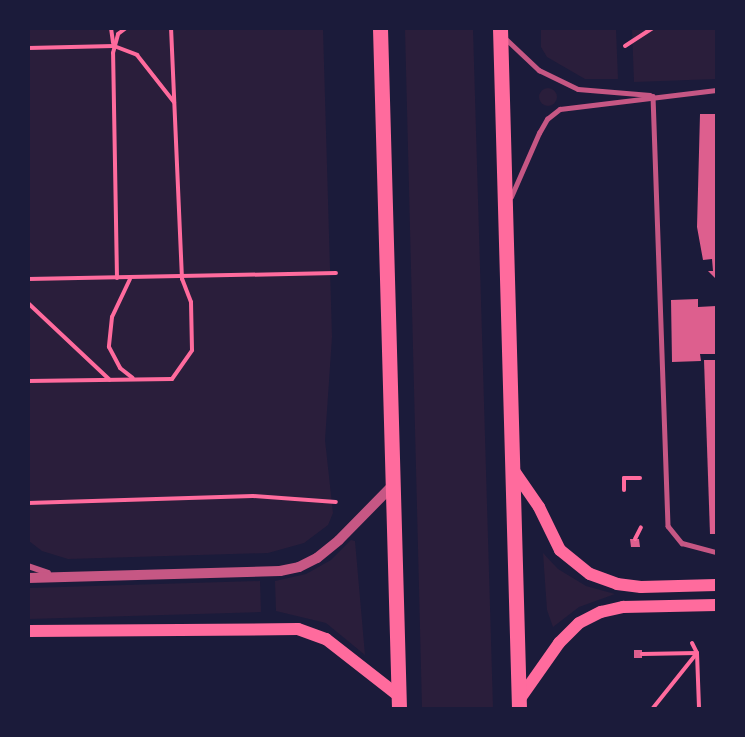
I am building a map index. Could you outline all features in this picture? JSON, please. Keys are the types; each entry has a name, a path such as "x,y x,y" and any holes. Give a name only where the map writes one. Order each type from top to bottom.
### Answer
{"main road":[{"path":"380,28 399,702"},
{"path":"500,30 519,704"},
{"path":"512,468 539,507 560,550 590,574 617,584 640,587 717,585"},
{"path":"519,704 559,644 579,623 623,607 717,605"},
{"path":"28,630 298,629 326,639 399,702"}],"street":[{"path":"28,578 280,571 299,567 317,558 339,540 393,485"},
{"path":"28,566 63,576"}],"lane":[{"path":"500,30 539,70 562,83 578,89 653,96"},
{"path":"505,214 522,165 547,119 575,105 627,103 653,96 717,90"},
{"path":"653,96 668,526 682,543 717,552"}],"path":[{"path":"111,28 114,46 117,278"},
{"path":"114,46 118,34 126,28"},
{"path":"28,381 172,379 192,350 191,302 182,279 171,28"},
{"path":"626,46 653,28"},
{"path":"28,48 114,46 137,55 174,102"},
{"path":"28,279 182,279 336,273"},
{"path":"130,279 112,317 108,347 120,368 134,380"},
{"path":"28,303 110,380"},
{"path":"624,490 624,478 640,478"},
{"path":"28,503 253,496 336,502"},
{"path":"635,539 640,527"},
{"path":"692,643 698,653 699,708"},
{"path":"642,654 698,653"},
{"path":"653,708 698,653"}],"shaded area":[{"path":"29,29 323,29 332,337 325,440 333,513 328,525 304,543 268,553 68,559 42,551 29,541"},
{"path":"405,29 473,29 493,708 422,708"},
{"path":"541,29 616,29 618,79 585,79 547,57 541,47"},
{"path":"632,29 716,29 716,79 634,82"},
{"path":"548,88 554,91 557,97 554,103 548,106 542,103 539,97 542,91"},
{"path":"351,540 355,541 365,655 326,623 276,611 275,581 306,574 331,560"},
{"path":"543,553 558,569 586,586 615,594 579,607 553,627 547,610"},
{"path":"260,581 261,612 29,619 29,588"}],"building":[{"path":"700,114 716,114 716,279 708,271 713,271 712,259 703,260 697,227"},
{"path":"698,299 698,307 716,306 716,354 700,354 701,361 672,362 671,300"},
{"path":"704,360 716,360 716,534 710,534"},
{"path":"630,539 639,539 640,547 631,547"},
{"path":"634,650 642,650 642,658 634,658"}]}
